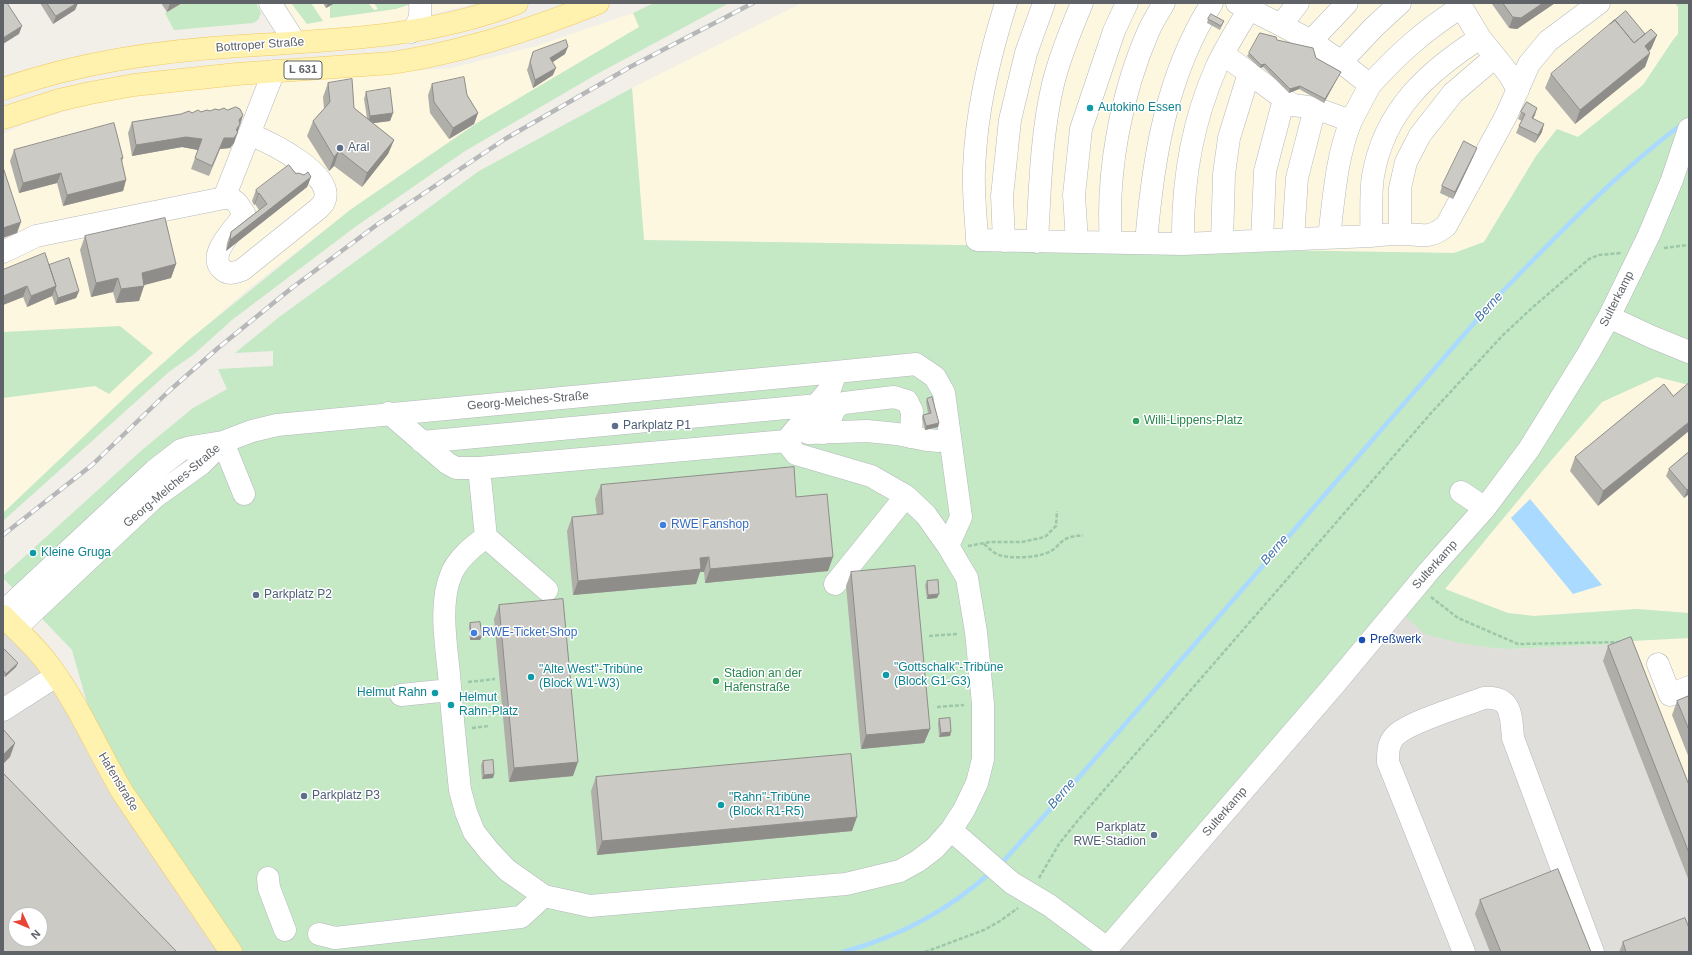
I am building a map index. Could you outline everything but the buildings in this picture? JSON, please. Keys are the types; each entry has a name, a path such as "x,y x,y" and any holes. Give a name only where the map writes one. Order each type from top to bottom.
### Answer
{"main road":[{"name":"L 631","path":"3,118 59,100 120,87 167,80 392,63 412,60 472,46 534,28 598,3"},
{"name":"Bottroper Straße","path":"5,83 77,66 123,58 195,49 374,37 411,32 478,17 508,4"},
{"path":"274,71 290,43"},
{"name":"Hafenstraße","path":"7,619 41,656 56,676 77,709 108,768 231,952"}],"street":[{"path":"270,3 290,43"},
{"path":"411,32 417,25 421,16 420,3"},
{"path":"1006,3 989,58 980,103 974,171 977,240 1037,242 1146,242 1183,244 1400,234 1431,235 1446,226 1506,116 1535,55 1548,41 1599,3"},
{"path":"1004,241 1002,196 1010,120 1026,53 1044,3"},
{"path":"1037,242 1044,134 1054,84 1073,23 1082,3"},
{"path":"1077,242 1074,195 1081,129 1114,31 1127,3"},
{"path":"1111,242 1109,220 1114,160 1124,103 1136,62 1149,29 1164,3"},
{"path":"1146,242 1155,158 1165,114 1184,56 1193,36 1212,3"},
{"path":"1281,25 1298,3"},
{"path":"1311,41 1347,3"},
{"path":"1341,62 1374,27 1400,3"},
{"path":"1183,244 1184,201 1189,156 1204,102 1216,67 1247,5 1311,41 1370,85"},
{"path":"1329,237 1336,177 1343,141 1351,121 1370,85 1395,58 1420,36 1460,5 1480,38 1509,74 1521,83"},
{"path":"1371,236 1373,176 1383,139 1393,119 1409,96 1428,77 1454,55 1480,38"},
{"path":"1223,54 1293,105 1315,108 1351,121"},
{"path":"1400,234 1400,188 1406,162 1420,135 1453,93 1495,57"},
{"path":"3,252 36,236 224,198 274,71"},
{"path":"1222,242 1224,174 1229,138 1249,73"},
{"path":"1262,240 1265,171 1284,99"},
{"path":"1293,239 1297,178 1315,108"},
{"path":"225,194 237,203 244,213 242,218 222,244 218,254 217,262 220,268 226,272 234,274 254,261 318,209 324,201 325,191 321,181 310,169 273,144 249,134"},
{"name":"Sulterkamp","path":"1106,950 1326,684 1485,508 1529,449 1609,316 1628,261 1655,242 1670,185 1687,135"},
{"path":"1609,316 1652,337 1689,352"},
{"name":"Georg-Melches-Straße","path":"7,619 155,497 201,464 223,442 252,431 277,425 916,364 935,377 944,393 961,517 948,546"},
{"path":"791,435 830,389 836,372"},
{"path":"823,433 836,407 844,403 894,396 907,401 912,411 911,437"},
{"path":"422,442 818,405"},
{"path":"389,414 447,463 456,468 479,468 791,435 823,433 867,431 897,434 927,440 939,441 950,438"},
{"path":"486,537 472,547 459,561 451,574 447,588 444,621 460,790 466,812 474,832 507,870 544,896 590,906 846,884 900,871 918,861 935,848 951,830 964,810 977,783 983,759 983,704 976,632 967,578 948,546 926,515 906,496 871,476 796,454 791,435"},
{"path":"223,442 244,494"},
{"path":"479,468 486,537 547,590"},
{"path":"1461,492 1485,508"},
{"path":"835,584 906,496"},
{"path":"1658,664 1670,695 1689,687"},
{"path":"3,710 56,676"},
{"path":"401,695 450,690"},
{"path":"1464,952 1388,762 1388,747 1394,736 1405,728 1484,698 1493,698 1502,701 1510,709 1513,738 1593,952"},
{"path":"951,830 1021,889 1050,905 1106,950"},
{"path":"268,878 269,888 285,930"},
{"path":"320,934 335,938 521,917 544,896"}],"path":[{"path":"1655,242 1689,246"},
{"path":"925,952 992,926 1020,907 1021,889 1079,819 1401,447 1469,370 1513,325 1583,263 1599,255 1628,261"},
{"path":"948,546 975,546 984,544 1022,542 1045,537 1056,526 1057,511"},
{"path":"984,544 998,555 1016,558 1046,553 1053,550 1068,538 1083,535"},
{"path":"1416,586 1458,618 1518,644 1620,641 1628,644"},
{"path":"929,636 976,632"},
{"path":"474,681 495,679"},
{"path":"937,707 983,704"},
{"path":"478,727 489,726"}],"shaded area":[{"path":"285,3 477,3 378,27 304,35"},
{"name":"Autokino Essen","path":"802,3 1675,3 1678,7 1679,34 1673,40 1643,85 1578,137 1557,129 1536,156 1484,242 1454,253 644,240 632,88"},
{"path":"633,13 640,27 477,123 350,210 248,289 136,387 3,513 3,134 23,125 78,107 158,88 452,68 536,46"},
{"path":"1657,377 1689,385 1689,613 1637,609 1534,616 1508,613 1445,589 1549,463 1602,402"},
{"path":"1398,610 1493,648 1508,649 1620,644 1689,802 1689,952 1106,952"},
{"path":"3,620 29,646 228,952 3,952"},
{"path":"1689,638 1689,789 1631,641"}],"green space":[{"path":"182,3 256,3 261,13 258,20 253,23 174,30 165,13"},
{"path":"291,3 311,3 323,21 307,24"},
{"path":"335,3 368,3 374,10 378,9 374,3 414,3 396,9 330,18 330,6"},
{"path":"654,3 729,3 597,74 465,151 355,227 232,320 193,355 170,371 3,521 3,513 136,387 190,339 350,210 477,123 639,27 633,13"},
{"path":"1675,3 1689,3 1689,124 1671,179 1528,447 1103,952 233,952 98,742 72,650 3,578 3,576 142,450 193,408 227,389 218,369 273,366 273,351 235,353 278,318 479,171 632,88 644,240 1454,253 1484,242 1536,156 1557,129 1578,137 1643,85 1678,34 1678,7"},
{"path":"1689,162 1689,347 1613,315"},
{"path":"1610,319 1689,354 1689,385 1657,377 1602,402 1549,463 1445,589 1508,613 1534,616 1637,609 1689,613 1689,638 1631,641 1620,644 1508,649 1459,643 1425,634 1398,610 1425,577"},
{"path":"120,326 153,353 109,394 95,386 3,398 3,332"}],"water":[{"path":"1530,499 1602,585 1573,594 1511,518"}],"waterway":[{"name":"Berne","path":"1000,865 1080,776 1496,298 1609,185 1682,124"},
{"name":"Berne","path":"843,952 883,939 922,921 975,886 991,872"}],"railway":[{"path":"3,535 92,465 169,391 218,348 293,287 378,224 505,139 630,67 753,3"}],"place":[{"name":"Autokino Essen","path":"1090,108"},
{"name":"Aral","path":"340,148"},
{"name":"Willi-Lippens-Platz","path":"1136,421"},
{"name":"Parkplatz P1","path":"615,426"},
{"name":"RWE Fanshop","path":"663,525"},
{"name":"Kleine Gruga","path":"33,553"},
{"name":"Parkplatz P2","path":"256,595"},
{"name":"RWE-Ticket-Shop","path":"474,633"},
{"name":"Preßwerk","path":"1362,640"},
{"name":"\"Gottschalk\"-Tribüne (Block G1-G3)","path":"886,675"},
{"name":"\"Alte West\"-Tribüne (Block W1-W3)","path":"531,677"},
{"name":"Stadion an der Hafenstraße","path":"716,681"},
{"name":"Helmut Rahn","path":"435,693"},
{"name":"Helmut Rahn-Platz","path":"451,705"},
{"name":"Parkplatz P3","path":"304,796"},
{"name":"\"Rahn\"-Tribüne (Block R1-R5)","path":"721,805"},
{"name":"Parkplatz RWE-Stadion","path":"1154,835"}]}
